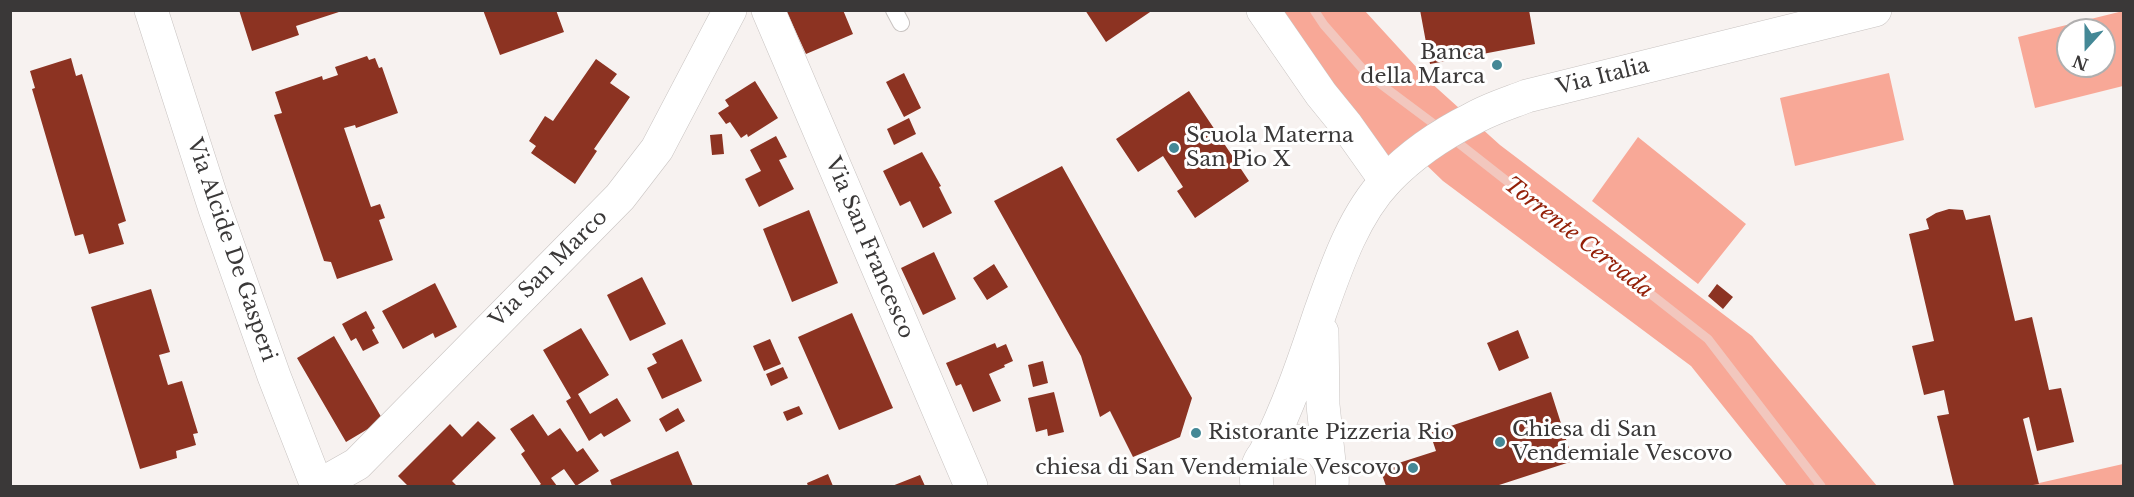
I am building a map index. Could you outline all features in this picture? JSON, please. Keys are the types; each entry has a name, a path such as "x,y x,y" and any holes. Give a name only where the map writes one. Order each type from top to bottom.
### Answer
{"street":[{"name":"Via Alcide De Gasperi","path":"152,10 221,225 274,376 317,486"},
{"name":"Via San Marco","path":"317,486 357,464 620,197 657,149 730,10"},
{"name":"Via San Francesco","path":"768,10 970,486"},
{"path":"1263,10 1321,94 1386,181"},
{"name":"Via Italia","path":"1255,473 1293,393 1347,243 1365,210 1386,181 1416,154 1472,118 1527,96 1875,10"},
{"path":"1322,308 1323,405 1332,477"},
{"path":"1255,473 1275,446 1287,441 1299,440 1311,444 1321,452 1332,477"}],"shaded area":[{"path":"1263,11 1365,11 1429,81 1500,145 1752,336 1877,486 1787,486 1691,366 1443,181 1416,155 1386,181"},
{"path":"2123,11 2123,86 2035,108 2018,37 2056,28 2056,78 2116,78 2116,18 2095,18"},
{"path":"1889,73 1904,140 1795,166 1780,98"},
{"path":"1638,137 1746,224 1698,284 1592,201"},
{"path":"2123,464 2123,486 2026,486"}],"building":[{"path":"239,10 342,11 296,26 299,35 252,51"},
{"path":"483,10 556,10 564,32 500,55"},
{"path":"786,10 843,10 853,34 806,54"},
{"path":"1085,10 1153,10 1106,42"},
{"path":"1420,10 1529,10 1535,44 1430,64"},
{"path":"367,56 369,60 375,58 379,68 382,67 398,113 356,128 355,125 344,128 371,207 380,204 385,218 379,220 393,260 337,279 331,262 324,261 274,115 282,113 275,92 322,76 323,80 338,75 335,67"},
{"path":"71,58 76,76 82,74 126,221 118,224 124,244 89,254 83,234 75,236 32,89 35,88 30,71"},
{"path":"596,59 617,74 610,83 630,97 594,149 597,151 575,184 531,153 536,146 529,141 545,116 553,121"},
{"path":"904,73 921,108 904,117 886,82"},
{"path":"755,81 778,118 748,137 747,134 741,138 730,122 726,124 718,113 729,106 725,100"},
{"name":"Scuola Materna San Pio X","path":"1189,91 1249,181 1195,218 1177,191 1183,187 1163,156 1138,172 1116,139"},
{"path":"909,118 916,134 894,145 887,129"},
{"path":"722,134 724,154 712,155 710,135"},
{"path":"776,136 787,157 779,160 794,189 759,207 745,179 761,171 750,150"},
{"path":"922,152 941,186 939,187 952,213 923,228 910,201 900,206 883,171"},
{"path":"1062,166 1192,398 1180,437 1133,457 1110,411 1100,417 1081,356 994,201"},
{"path":"1949,209 1963,210 1966,220 1990,215 2015,321 2032,317 2049,390 2061,388 2074,442 2037,451 2029,417 2023,419 2039,484 1954,486 1937,416 1949,414 1944,390 1924,395 1912,346 1934,341 1909,234 1929,229 1926,219"},
{"path":"809,210 838,283 792,302 763,229"},
{"path":"934,252 956,299 923,315 901,268"},
{"path":"994,264 1008,287 987,300 973,278"},
{"path":"642,277 666,324 630,341 607,295"},
{"path":"435,283 457,327 435,338 433,333 403,349 382,311"},
{"path":"1717,284 1733,297 1723,309 1708,296"},
{"path":"151,289 170,352 159,355 168,385 182,381 198,433 193,434 196,445 176,451 177,458 140,469 91,307"},
{"path":"366,311 375,328 372,330 379,343 363,351 356,338 351,341 342,324"},
{"path":"852,313 893,408 839,430 798,337"},
{"path":"581,328 609,375 578,394 590,414 617,398 631,421 604,437 601,433 589,441 566,401 571,398 543,350"},
{"path":"1518,330 1529,358 1499,371 1487,343"},
{"path":"334,336 383,420 346,442 297,358"},
{"path":"682,339 702,381 662,399 647,368 657,363 652,354"},
{"path":"770,339 781,364 764,371 753,346"},
{"path":"995,343 997,348 1006,344 1013,361 989,374 1001,401 973,412 961,384 956,386 946,363"},
{"path":"1043,361 1048,383 1033,387 1028,365"},
{"path":"783,367 788,378 771,386 766,374"},
{"path":"1054,392 1064,432 1048,436 1047,429 1036,432 1028,398"},
{"name":"Chiesa di San Vendemiale Vescovo","path":"1551,392 1573,461 1496,486 1386,486 1380,469 1436,451 1430,433"},
{"path":"799,406 803,414 787,421 783,412"},
{"path":"678,408 685,421 666,432 659,419"},
{"path":"533,414 548,436 560,428 577,452 583,448 599,471 576,486 564,469 551,478 557,486 538,486 541,484 521,454 525,451 510,429"},
{"path":"478,421 496,438 452,481 457,486 408,486 398,476 450,424 462,437"},
{"path":"678,451 693,486 612,486 610,480"},
{"path":"828,474 833,486 808,486 807,483"},
{"path":"920,475 925,486 892,486"}],"waterway":[{"name":"Torrente Cervada","path":"1314,10 1324,25 1367,74 1442,130"},
{"name":"Torrente Cervada","path":"1452,138 1708,339 1821,486"}],"place":[{"name":"Banca della Marca","path":"1497,65"},
{"name":"Scuola Materna San Pio X","path":"1174,148"},
{"name":"Ristorante Pizzeria Rio","path":"1196,433"},
{"name":"Chiesa di San Vendemiale Vescovo","path":"1500,442"},
{"name":"chiesa di San Vendemiale Vescovo","path":"1413,468"}]}
